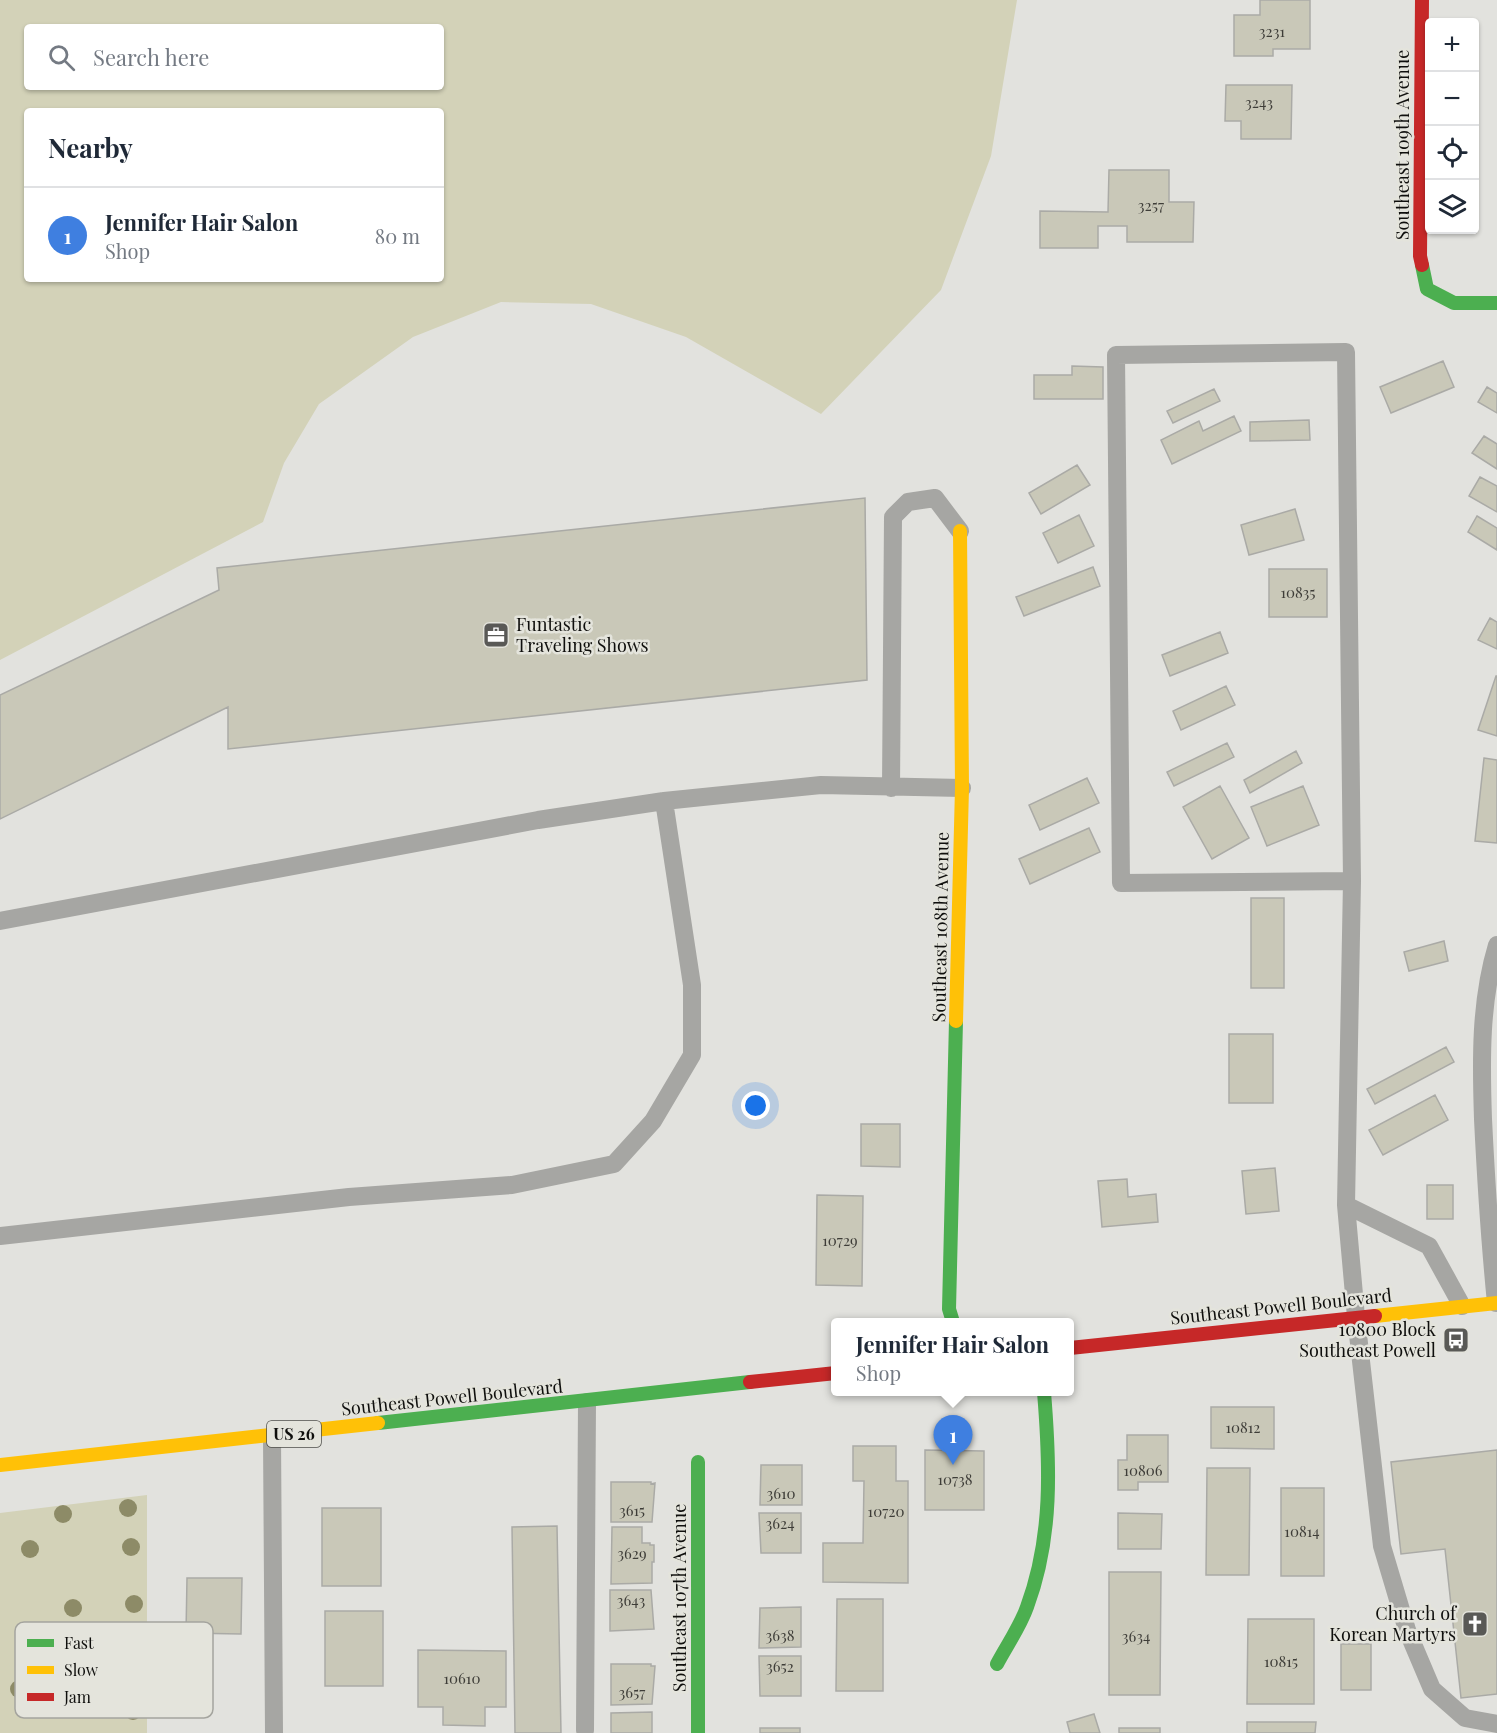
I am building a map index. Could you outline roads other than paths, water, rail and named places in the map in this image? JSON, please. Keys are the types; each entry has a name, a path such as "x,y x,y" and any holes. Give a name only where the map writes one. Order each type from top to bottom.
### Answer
{"street":[{"name":"Southeast 109th Avenue","path":"1422,0 1420,256 1427,289 1454,303 1497,303"},
{"name":"Southeast 108th Avenue","path":"952,1318 949,1309 963,788 960,531"},
{"name":"Southeast Powell Boulevard","path":"1074,1348 1497,1303"},
{"name":"Southeast Powell Boulevard","path":"0,1465 831,1374"},
{"path":"997,1664 1027,1608 1042,1556 1050,1494 1050,1460 1044,1396"},
{"name":"Southeast 107th Avenue","path":"698,1462 698,1733"}],"lane":[{"path":"1352,881 1121,883 1116,355 1346,352 1352,881 1346,1205 1356,1317 1382,1546 1407,1630 1432,1689 1465,1718 1497,1724"},
{"path":"891,788 892,517 908,502 935,498 960,531"},
{"path":"0,921 480,831 664,801 822,785 963,788"},
{"path":"0,1236 349,1197 512,1185 614,1164 653,1121 692,1054 692,985 664,801"},
{"path":"1497,945 1490,967 1484,1020 1482,1075 1485,1151 1497,1303"},
{"path":"1346,1205 1429,1246 1462,1306"},
{"path":"585,1730 587,1402"},
{"path":"272,1436 274,1733"}],"place":[{"name":"Funtastic Traveling Shows","path":"496,635"},
{"name":"10800 Block Southeast Powell","path":"1456,1340"},
{"name":"Jennifer Hair Salon","path":"953,1465"},
{"name":"Church of Korean Martyrs","path":"1475,1624"}]}
